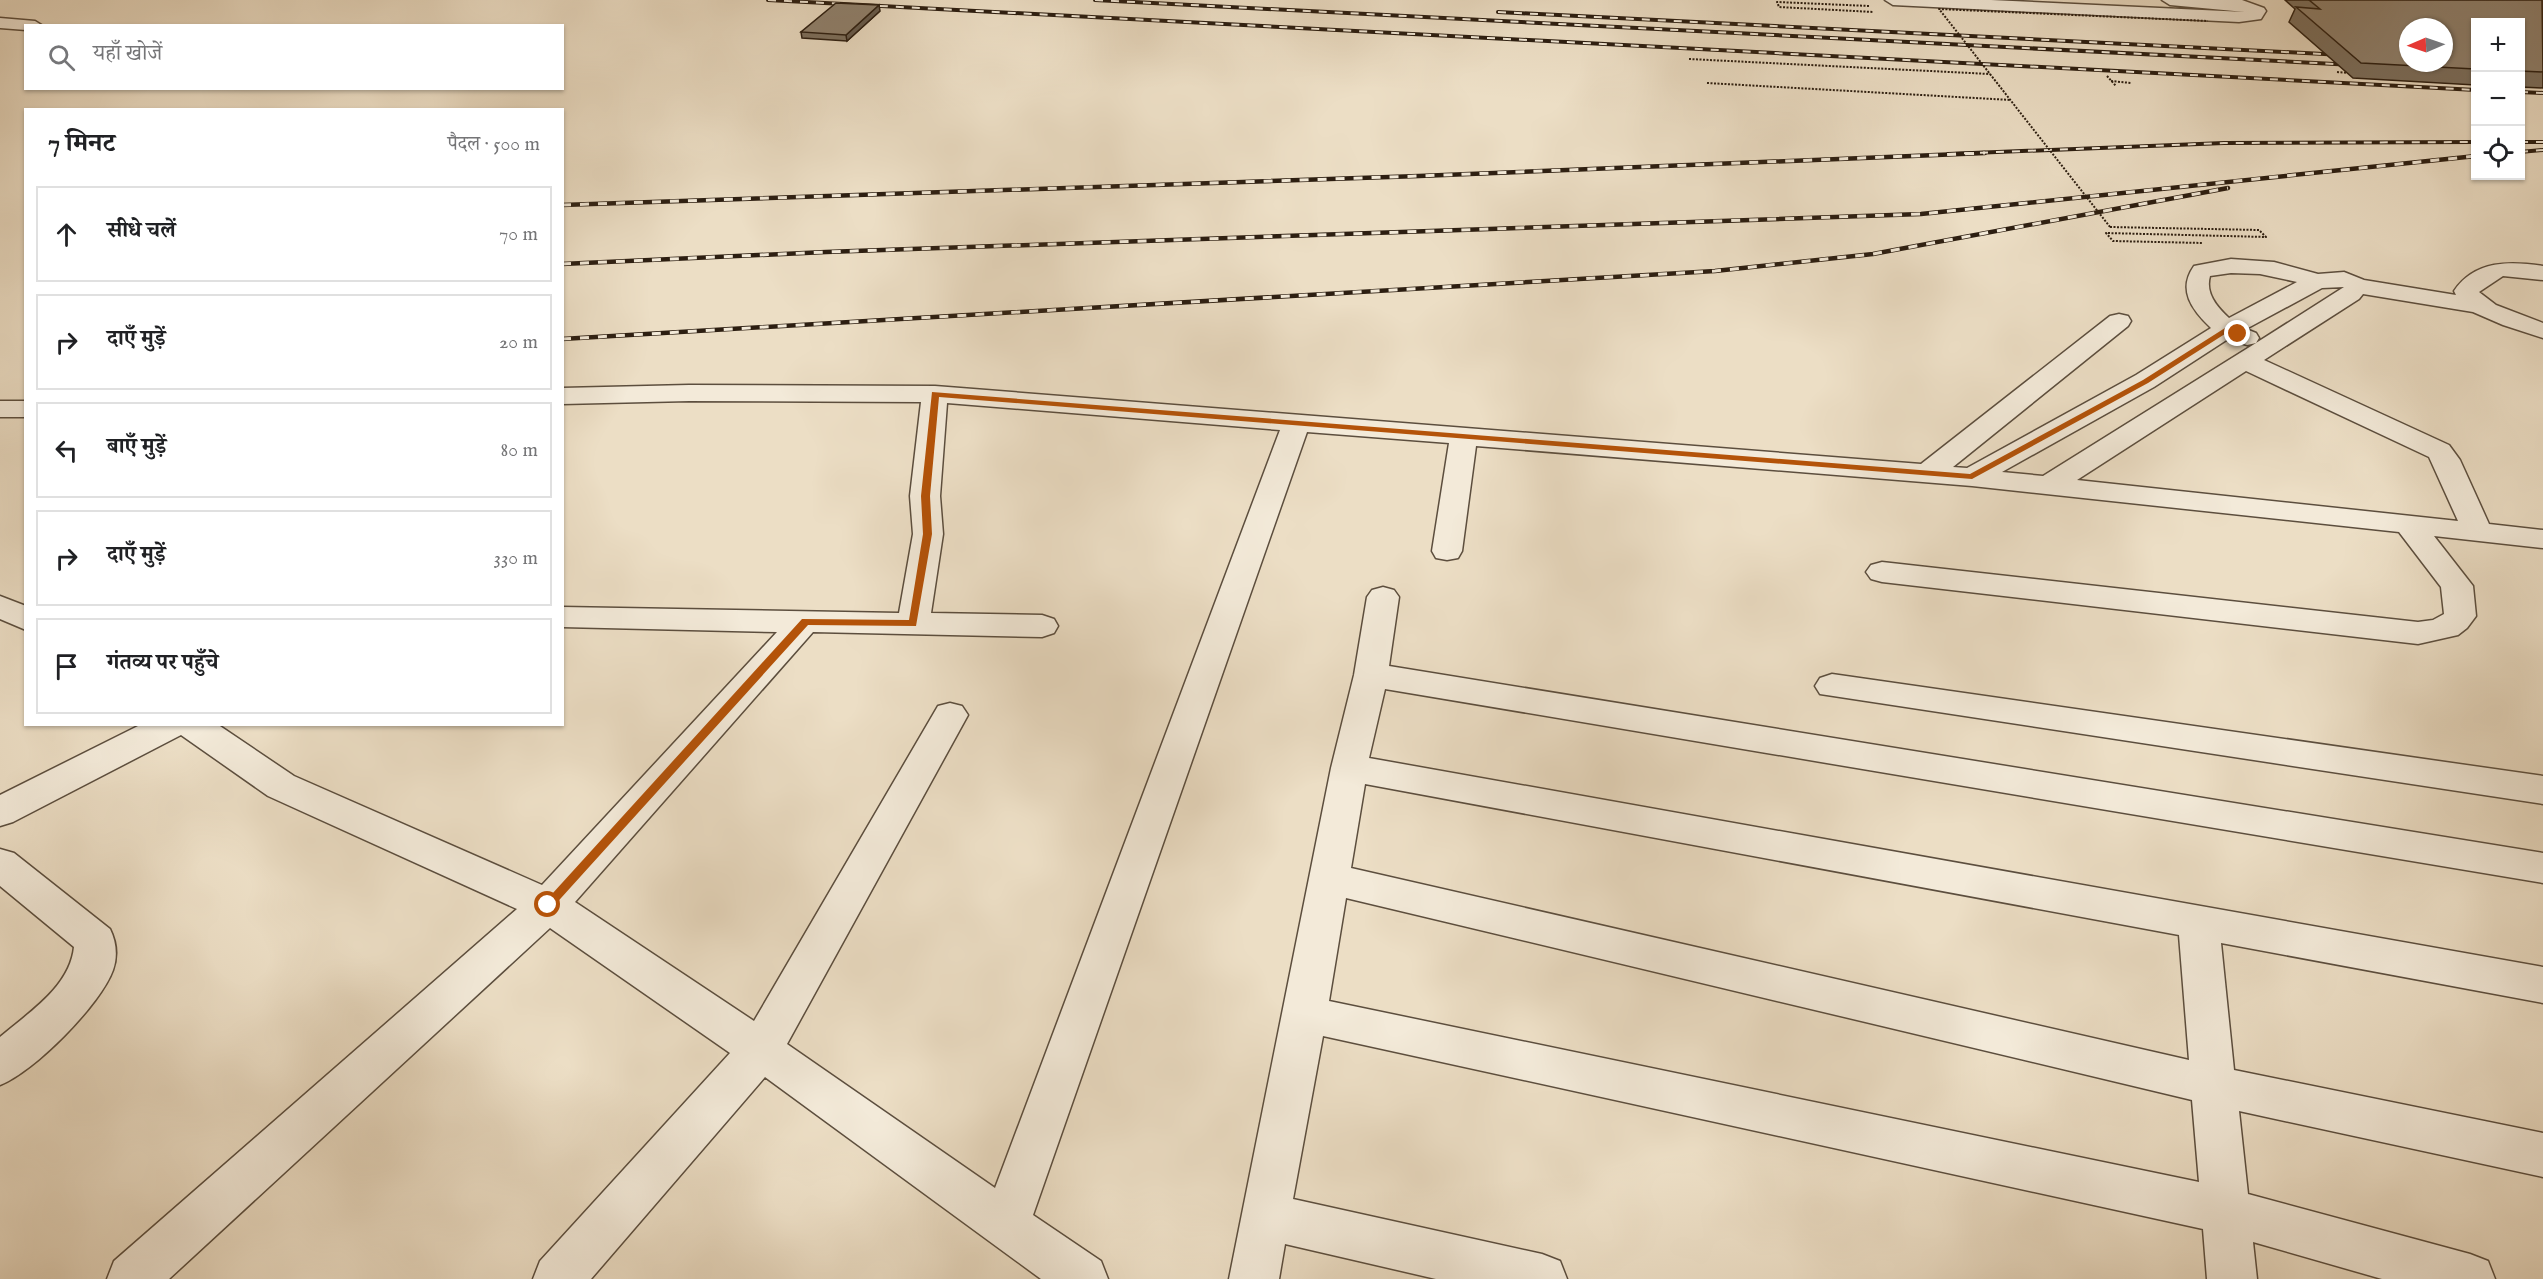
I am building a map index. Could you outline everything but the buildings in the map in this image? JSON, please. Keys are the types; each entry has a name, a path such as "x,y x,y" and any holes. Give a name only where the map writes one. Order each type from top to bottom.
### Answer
{"street":[{"path":"1893,0 2239,17 2255,16 2258,11 2242,5 2170,0"},
{"path":"0,23 24,25"},
{"path":"2268,346 2227,329 2197,293 2194,283 2196,276 2202,271 2247,264 2289,272 2317,281 2344,279 2350,280 2356,286 2477,305 2543,331"},
{"path":"2477,305 2468,298 2466,291 2490,271 2513,269 2543,273"},
{"path":"1972,477 2145,381 2227,329 2317,281"},
{"path":"2049,485 2351,294 2356,286"},
{"path":"1926,474 2119,321"},
{"path":"2245,361 2439,451 2446,460 2478,533"},
{"path":"564,396 688,393 935,394 1297,421 1972,477 2543,539"},
{"path":"913,623 928,534 925,496 935,394"},
{"path":"0,409 24,409"},
{"path":"1006,1223 1297,421"},
{"path":"1447,551 1464,436"},
{"path":"1882,572 2418,633 2441,630 2454,624 2460,616 2457,586 2410,526"},
{"path":"1254,1279 1349,768 1371,675 1383,597"},
{"path":"0,606 24,619"},
{"path":"564,617 1042,626"},
{"path":"132,1279 548,905 805,621"},
{"path":"1371,675 2543,868"},
{"path":"1832,686 2543,790"},
{"path":"558,1279 761,1050 950,715"},
{"path":"0,812 169,726"},
{"path":"194,726 281,786 548,905 761,1050 1083,1279"},
{"path":"1349,768 2543,985"},
{"path":"0,864 95,941 93,968 67,1005 0,1065"},
{"path":"1329,879 2212,1085 2543,1155"},
{"path":"2198,922 2232,1279"},
{"path":"1305,1014 2225,1211 2470,1279"},
{"path":"1266,1216 1542,1279"}],"path":[{"path":"1870,6 1777,2 1779,7 1880,12"},
{"path":"2207,243 2113,241 2106,233 2266,237 2259,230 2109,227 1939,9 2208,21"},
{"path":"1689,59 1990,75"},
{"path":"2337,72 2354,73 2347,67"},
{"path":"2107,76 2116,86"},
{"path":"2111,81 2131,83"},
{"path":"1707,83 2011,100"}],"railway":[{"path":"768,0 2471,90"},
{"path":"1095,0 2354,65"},
{"path":"1498,12 2343,55"},
{"path":"2525,92 2543,93"},
{"path":"1948,154 2224,143 2471,142"},
{"path":"2525,142 2543,142"},
{"path":"2525,152 2543,150"},
{"path":"564,205 1419,176 1985,153"},
{"path":"564,264 826,252 1921,214 2471,157"},
{"path":"564,339 1715,271 1873,254 2228,188"}],"route":[{"path":"548,905 805,621 913,623 928,534 925,496 935,394 1297,421 1972,477 2145,381 2227,329 2238,334"}]}
